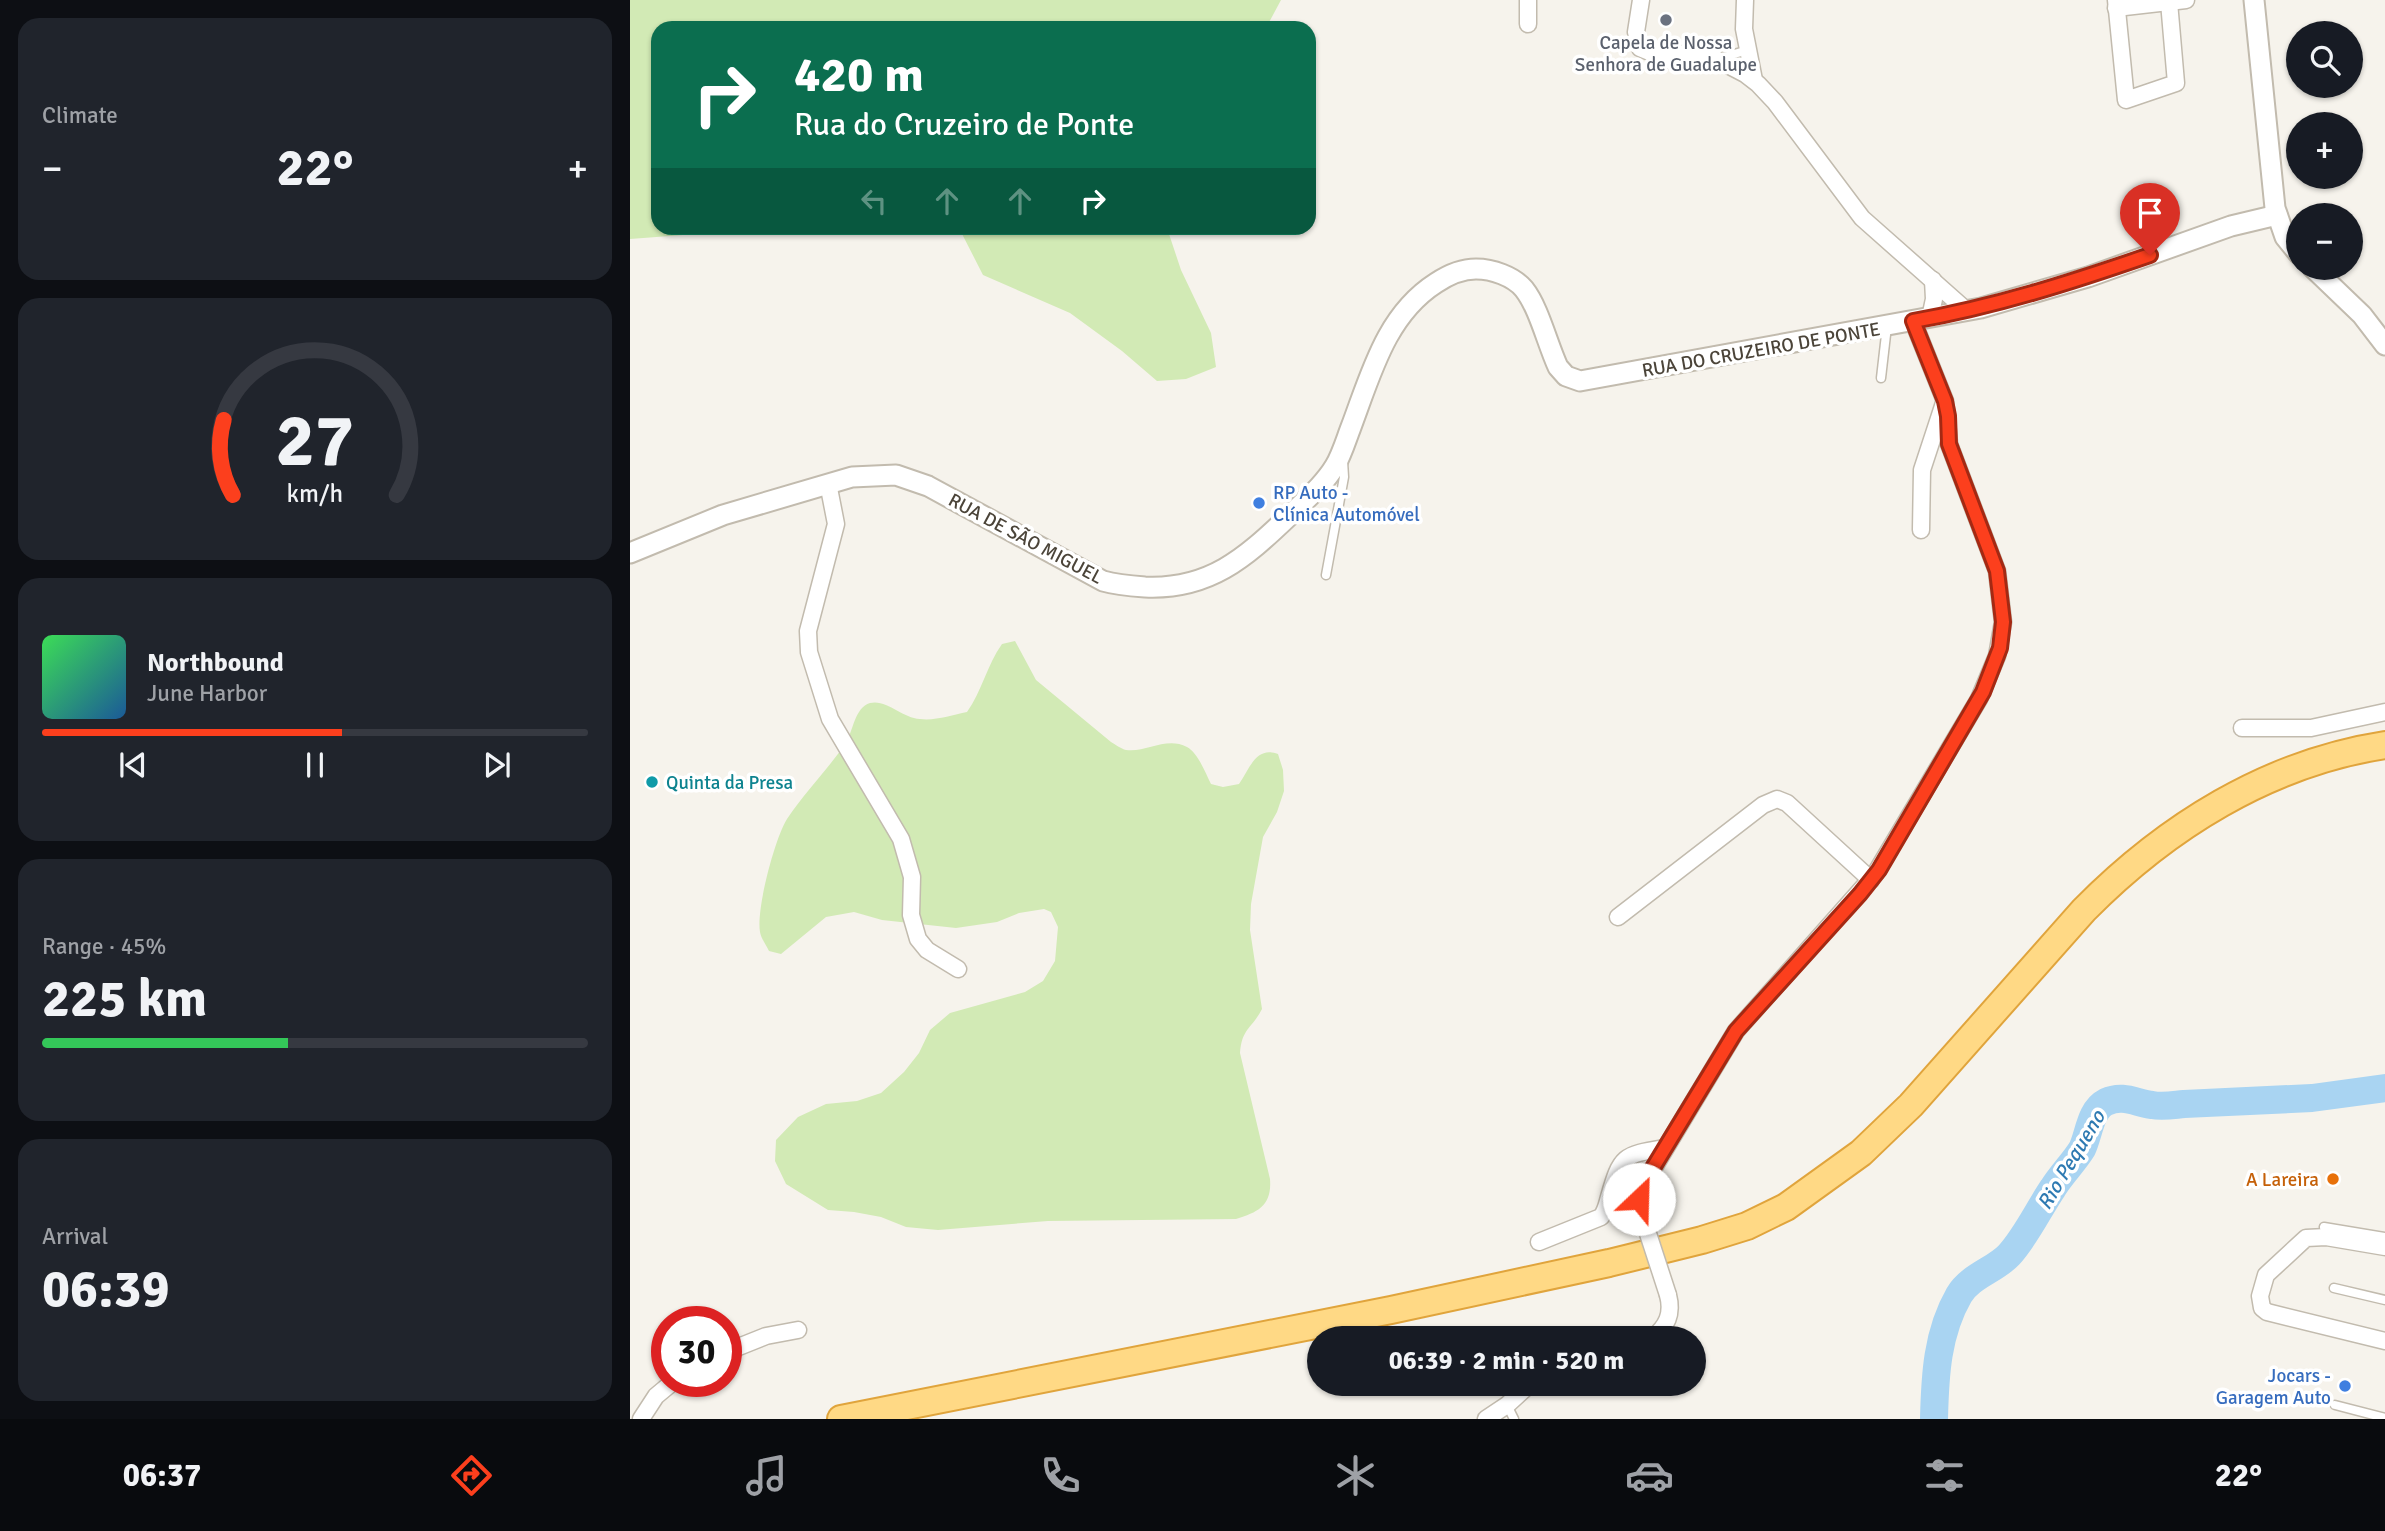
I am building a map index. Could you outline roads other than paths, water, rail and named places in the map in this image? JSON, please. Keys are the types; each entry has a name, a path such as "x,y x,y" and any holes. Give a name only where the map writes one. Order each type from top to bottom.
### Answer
{"highway":[{"path":"841,1419 1500,1287 1702,1240 1766,1217 1835,1173 1886,1130 2084,910 2113,881 2158,844 2204,813 2274,776 2344,753 2385,745"},
{"path":"1389,1326 1675,1265 1729,1250 1788,1224 1846,1185 1896,1143 2080,935 2112,902 2164,859 2206,829 2273,795 2341,769 2385,759"},
{"path":"918,1419 1307,1343"}],"street":[{"path":"1528,0 1528,24"},
{"path":"1641,0 1636,35 1638,46 1667,60 1674,60 1695,49 1754,80 1775,103 1863,218 1967,311"},
{"path":"1745,0 1744,29 1754,80"},
{"path":"2254,0 2277,215 2286,239"},
{"path":"2178,1 2176,83 2126,100 2116,4 2178,1"},
{"name":"RUA DO CRUZEIRO DE PONTE","path":"1502,275 1517,282 1526,293 1558,367 1575,381 1967,311 2070,282 2223,229 2277,215"},
{"name":"RUA DE SÃO MIGUEL","path":"630,553 723,515 828,483 868,475 908,478 933,488 1103,581 1126,586 1163,588 1197,582 1247,555 1319,486 1331,471 1340,455 1390,330 1422,293 1448,275 1472,269 1483,269 1502,275"},
{"path":"1663,1326 1668,1320 1670,1309 1668,1294 1640,1209 1639,1196 1642,1187 1736,1031 1871,880 1983,692 2002,639 2003,605 1997,571 1949,444 1945,401 1921,319 1935,296 1933,280"},
{"path":"2326,280 2362,315 2385,345"},
{"path":"1921,530 1922,470 1945,401"},
{"path":"828,483 836,524 808,631 808,649 830,719 901,839 912,877 911,915 918,939 927,950 958,969"},
{"path":"2242,728 2311,728 2385,712"},
{"path":"1618,917 1763,805 1777,799 1787,803 1871,880"},
{"path":"1539,1242 1601,1217 1606,1210 1622,1161 1638,1153 1665,1148"},
{"path":"2385,1247 2326,1237 2306,1238 2266,1275 2260,1303 2267,1311 2385,1341"},
{"path":"742,1346 766,1336 797,1330"},
{"path":"1486,1419 1511,1412 1522,1396"},
{"path":"639,1415 655,1397"}],"lane":[{"path":"1717,59 1748,50"},
{"path":"1881,378 1887,326"},
{"path":"1326,575 1344,477 1344,463 1340,455"},
{"path":"2323,1227 2385,1237"},
{"path":"2333,1288 2385,1300"},
{"path":"2335,1405 2385,1418"}],"waterway":[{"name":"Rio Pequeno","path":"1934,1419 1942,1340 1959,1295 1969,1283 2009,1255 2056,1183 2082,1149 2096,1111 2106,1102 2118,1099 2164,1106 2312,1098 2385,1088"}],"place":[{"name":"Capela de Nossa Senhora de Guadalupe","path":"1666,20"},
{"name":"RP Auto - Clínica Automóvel","path":"1259,503"},
{"name":"Quinta da Presa","path":"652,782"},
{"name":"A Lareira","path":"2333,1179"},
{"name":"Jocars - Garagem Auto","path":"2345,1386"}]}
